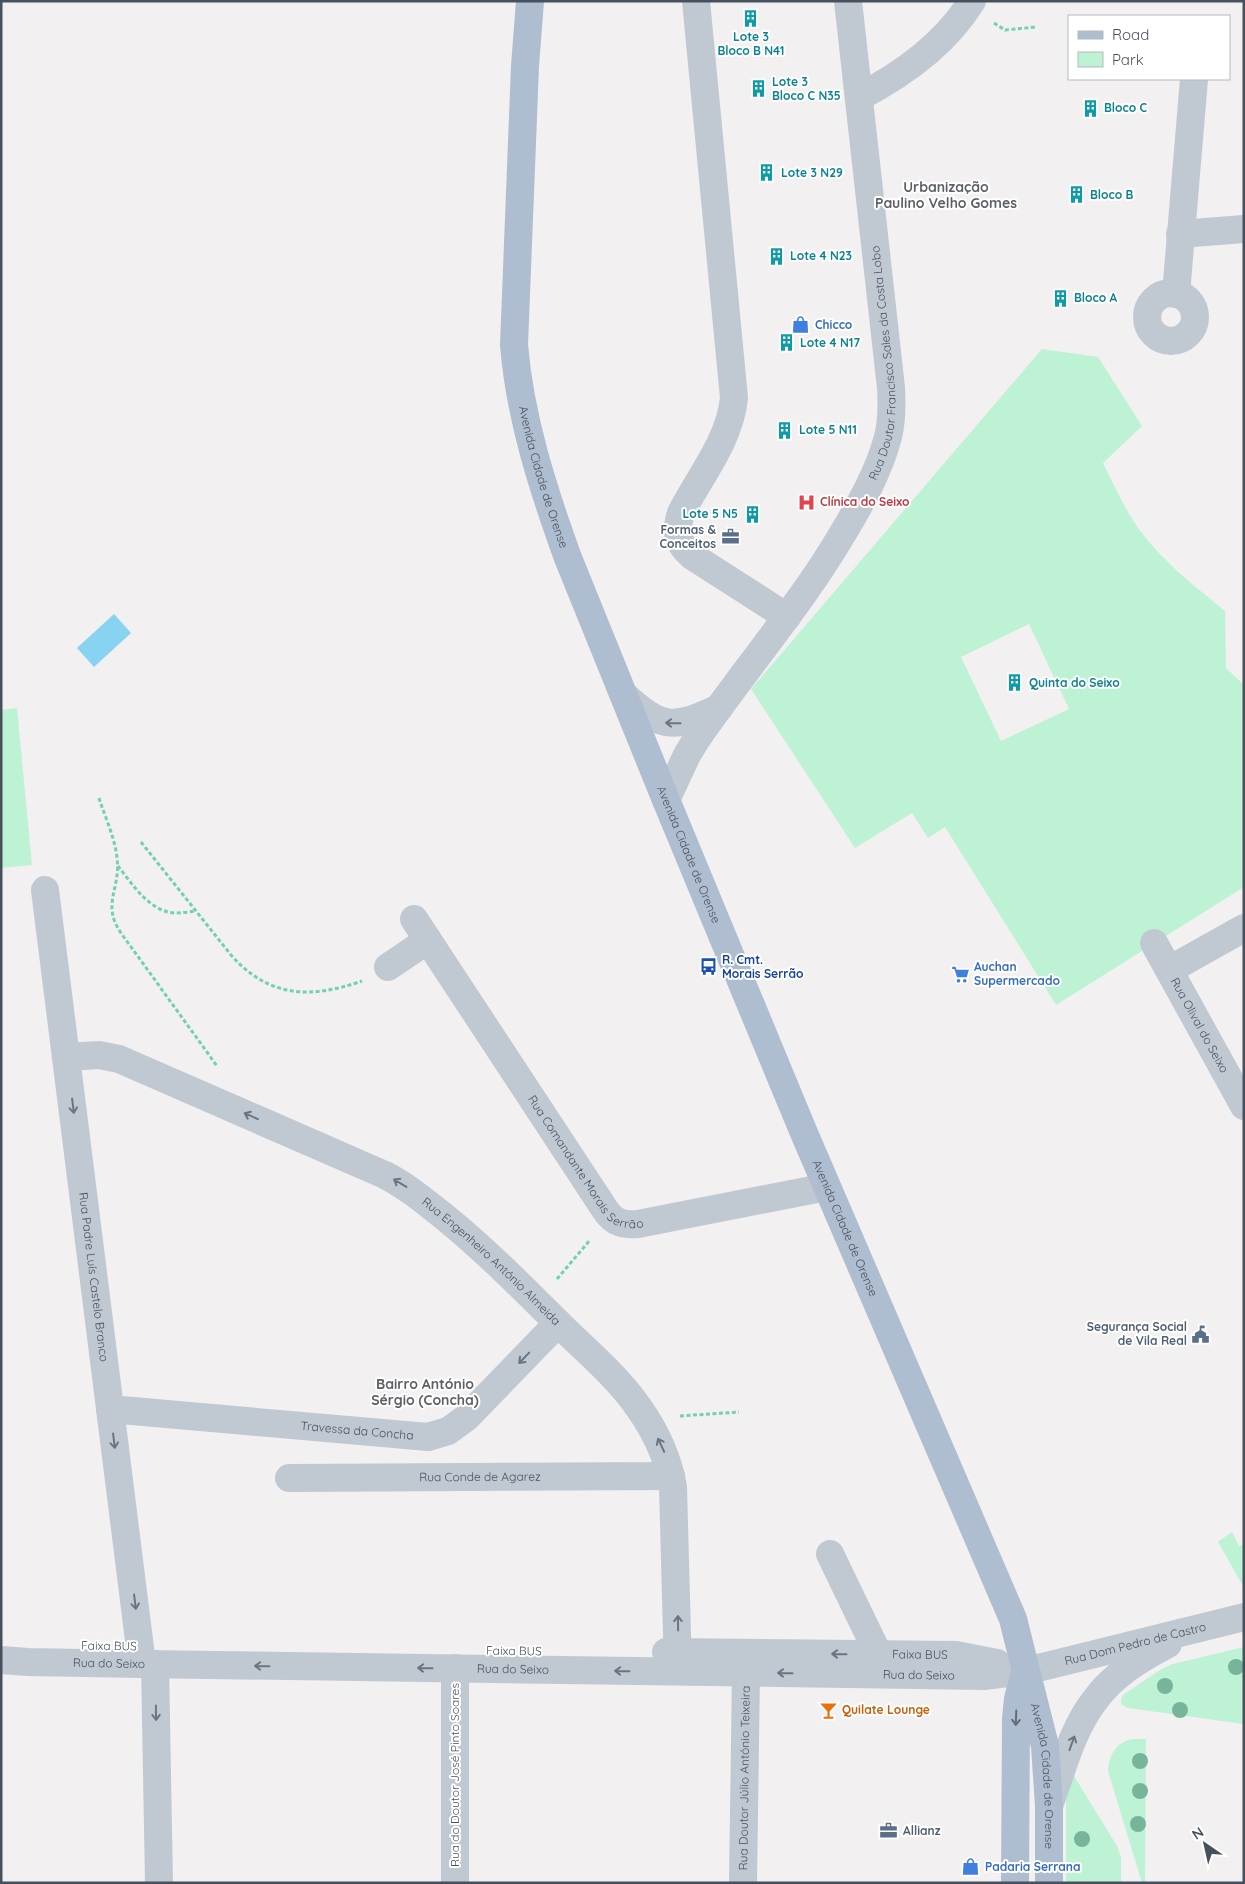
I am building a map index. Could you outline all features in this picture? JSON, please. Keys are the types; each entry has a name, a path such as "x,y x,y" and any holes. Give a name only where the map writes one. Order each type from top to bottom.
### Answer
{"main road":[{"name":"Avenida Cidade de Orense","path":"530,1 514,324 518,385 534,453 555,523 666,800 827,1187 1008,1604 1019,1635 1026,1671 1042,1731 1047,1763 1049,1806 1048,1883"},
{"name":"Avenida Cidade de Orense","path":"1015,1883 1016,1719 1018,1699 1026,1671"}],"street":[{"path":"696,1 734,398 731,417 724,436 681,513 678,522 678,538 681,545 692,556 787,617"},
{"name":"Rua Doutor Francisco Sales da Costa Lobo","path":"666,800 687,755 719,708 817,576 866,494 888,436 892,413 891,388 848,1"},
{"path":"859,98 897,75 915,61 952,28 971,2"},
{"path":"1176,294 1194,80"},
{"path":"1180,234 1244,229"},
{"path":"623,694 647,715 660,722 672,724 687,722 719,708"},
{"name":"Rua Padre Luís Castelo Branco","path":"46,890 110,1409 146,1658 159,1883"},
{"path":"1169,970 1244,928"},
{"name":"Rua Comandante Morais Serrão","path":"388,967 421,930 610,1217 622,1224 638,1224 827,1187"},
{"name":"Rua Olival do Seixo","path":"1154,943 1244,1106"},
{"name":"Rua Engenheiro António Almeida","path":"66,1057 93,1055 119,1059 386,1175 422,1198 472,1240 537,1302 622,1387 646,1418 664,1452 671,1476 675,1509 678,1662"},
{"name":"Travessa da Concha","path":"110,1409 428,1437 442,1434 466,1418 558,1323"},
{"name":"Rua Conde de Agarez","path":"289,1478 671,1476"},
{"path":"830,1554 883,1664"},
{"name":"Rua Dom Pedro de Castro","path":"1026,1671 1244,1617"},
{"path":"1049,1806 1074,1736 1094,1700 1112,1681 1133,1665 1201,1627"},
{"name":"Faixa BUS","path":"1,1644 146,1658 883,1664"},
{"name":"Rua do Seixo","path":"1,1660 28,1662 146,1658 455,1668 678,1662 746,1672 883,1664 984,1676 1026,1671"},
{"name":"Rua do Doutor José Pinto Soares","path":"455,1668 455,1883"},
{"name":"Rua Doutor Júlio António Teixeira","path":"743,1883 746,1672"}],"path":[{"path":"971,2 986,18 1005,30 1036,26"},
{"path":"99,798 116,851 118,866 111,912 117,926 220,1071"},
{"path":"140,842 231,955 249,973 260,980 290,990 310,993 332,991 362,981 388,967"},
{"path":"118,866 141,894 158,908 174,913 196,911"},
{"path":"537,1302 610,1217"},
{"path":"646,1418 739,1412"}],"green space":[{"path":"1042,349 1098,357 1142,426 1103,463 1118,493 1143,535 1176,570 1225,611 1226,668 1244,685 1244,887 1056,1005 945,827 928,838 912,813 855,848 751,689","holes":["1029,624 1069,709 1001,741 961,657"]},
{"path":"17,708 32,865 1,868 1,710"},
{"path":"1232,1532 1239,1546 1244,1544 1243,1586 1218,1542"},
{"path":"1244,1647 1244,1724 1128,1708 1121,1704 1123,1695 1160,1670 1173,1664"},
{"path":"1133,1739 1146,1739 1145,1883 1142,1883 1108,1771 1114,1750 1122,1743"},
{"path":"1069,1768 1117,1846 1121,1857 1121,1883 1066,1883 1066,1797"}],"water":[{"path":"114,614 131,633 94,667 77,648"}],"place":[{"name":"Lote 3 Bloco B N41","path":"751,18"},
{"name":"Lote 3 Bloco C N35","path":"758,89"},
{"name":"Bloco C","path":"1090,108"},
{"name":"Lote 3 N29","path":"767,173"},
{"name":"Bloco B","path":"1076,195"},
{"name":"Lote 4 N23","path":"776,256"},
{"name":"Bloco A","path":"1060,298"},
{"name":"Chicco","path":"801,325"},
{"name":"Lote 4 N17","path":"786,343"},
{"name":"Lote 5 N11","path":"785,430"},
{"name":"Clínica do Seixo","path":"806,502"},
{"name":"Lote 5 N5","path":"752,514"},
{"name":"Formas & Conceitos","path":"730,537"},
{"name":"Quinta do Seixo","path":"1015,683"},
{"name":"R. Cmt. Morais Serrão","path":"708,967"},
{"name":"Auchan Supermercado","path":"960,974"},
{"name":"Segurança Social de Vila Real","path":"1201,1334"},
{"name":"Quilate Lounge","path":"828,1710"},
{"name":"Allianz","path":"889,1831"},
{"name":"Padaria Serrana","path":"971,1867"}],"district":[{"name":"Urbanização Paulino Velho Gomes","path":"946,196"},
{"name":"Bairro António Sérgio (Concha)","path":"425,1392"}]}
